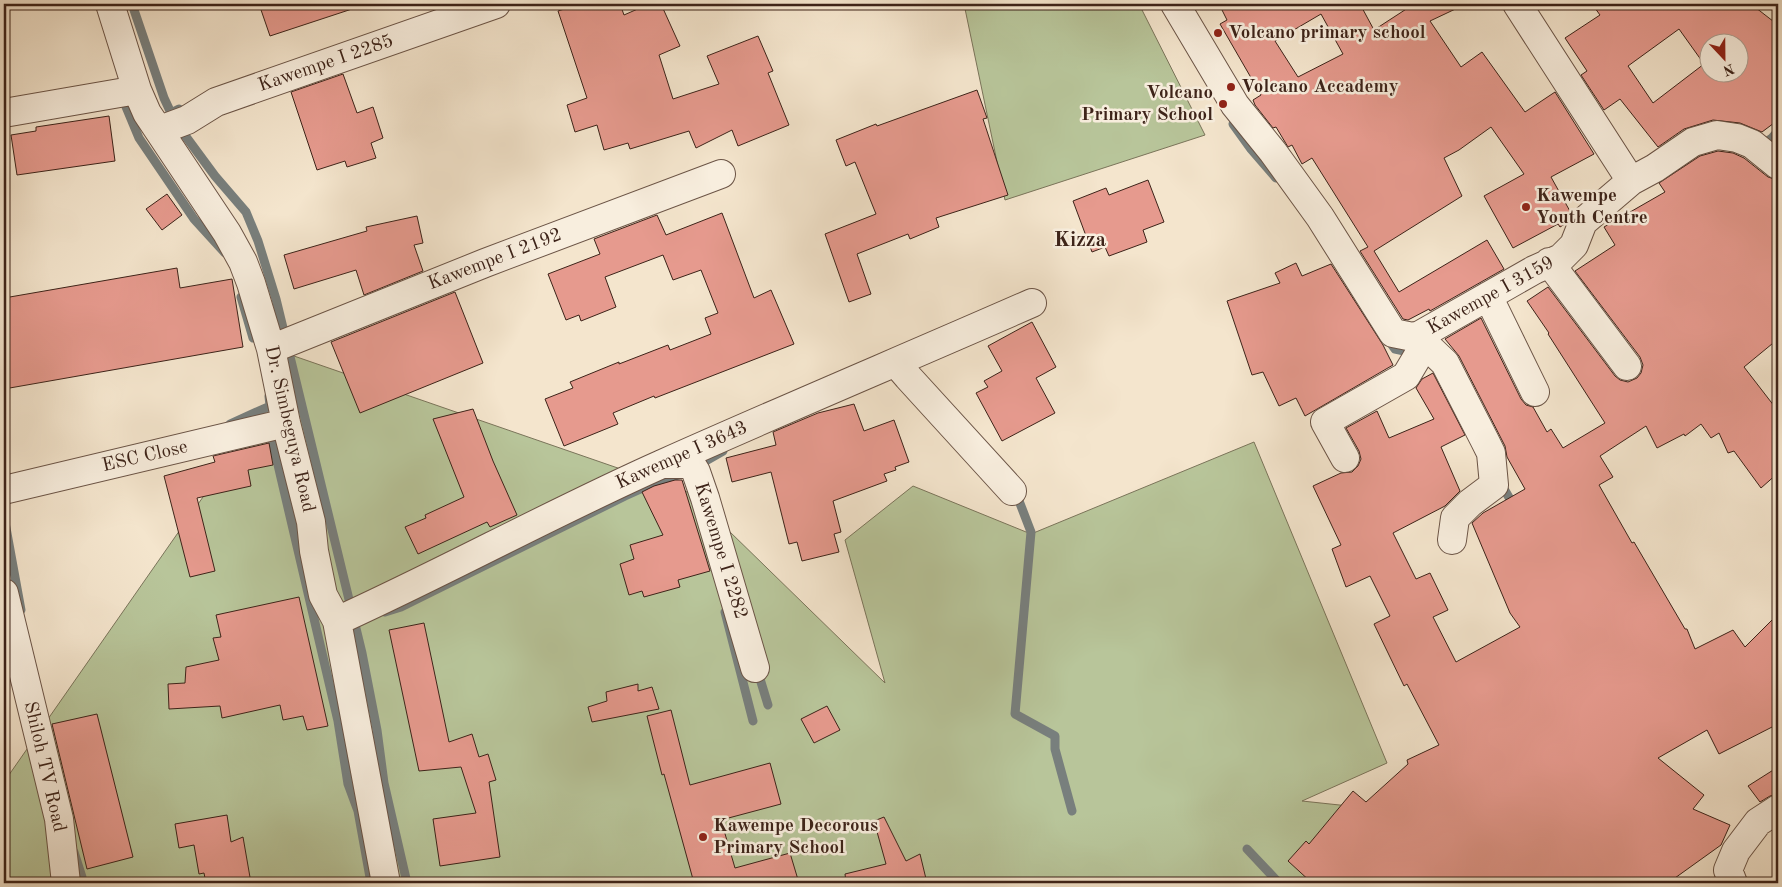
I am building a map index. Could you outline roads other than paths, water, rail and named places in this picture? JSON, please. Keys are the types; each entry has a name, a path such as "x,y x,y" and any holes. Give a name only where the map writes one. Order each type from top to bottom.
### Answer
{"street":[{"name":"Dr. Simbeguya Road","path":"110,4 136,90 147,113 227,233 243,262 259,307 271,349 286,423 311,522 314,552 323,596 337,621 386,883"},
{"name":"Kawempe I 2285","path":"160,130 187,120 216,102 496,4"},
{"name":"Kawempe I 3159","path":"1176,4 1235,104 1320,217 1393,333 1422,339 1488,296 1549,262 1561,258 1577,240 1584,222 1631,181 1655,168 1693,142 1718,136 1737,138 1775,155"},
{"path":"1518,4 1631,181"},
{"path":"4,113 136,90"},
{"name":"Kawempe I 2192","path":"271,349 485,262 721,174"},
{"path":"1549,262 1627,366"},
{"path":"1488,296 1535,392"},
{"name":"Kawempe I 3643","path":"337,621 662,464 853,379 896,363 1032,303"},
{"path":"1345,458 1325,422 1406,376 1422,339 1446,363 1491,453 1494,485 1470,502 1455,518 1452,540"},
{"path":"896,363 1012,491"},
{"name":"ESC Close","path":"4,490 286,423"},
{"name":"Kawempe I 2282","path":"662,464 691,464 696,472 706,498 755,668"},
{"name":"Shiloh TV Road","path":"4,593 59,819 66,883"},
{"path":"1733,883 1728,870 1736,851 1758,822 1778,809"}],"waterway":[{"path":"132,4 164,98 171,113 179,109"},
{"path":"117,103 124,102 139,138 194,219 225,253"},
{"path":"1233,124 1276,178"},
{"path":"188,126 184,134 215,176 246,212 258,241 276,299 362,653 377,730 384,783 407,883"},
{"path":"1759,147 1778,131"},
{"path":"241,297 253,338"},
{"path":"1387,338 1395,349 1409,352 1415,349"},
{"path":"230,424 270,406 269,396"},
{"path":"271,435 338,721 348,784 358,811 371,883"},
{"path":"695,467 723,451"},
{"path":"385,612 401,607 625,496 681,474"},
{"path":"1499,483 1515,508"},
{"path":"1016,493 1031,532 1015,714 1055,736 1055,749 1072,811"},
{"path":"4,517 21,610"},
{"path":"725,612 753,721"},
{"path":"757,669 768,705"},
{"path":"1247,849 1279,883"},
{"path":"74,852 82,883"}],"place":[{"name":"Volcano primary school","path":"1218,33"},
{"name":"Volcano Accademy","path":"1231,87"},
{"name":"Volcano Primary School","path":"1223,104"},
{"name":"Kawempe Youth Centre","path":"1526,207"},
{"name":"Kawempe Decorous Primary School","path":"703,837"}],"district":[{"name":"Kizza","path":"1080,240"}]}
